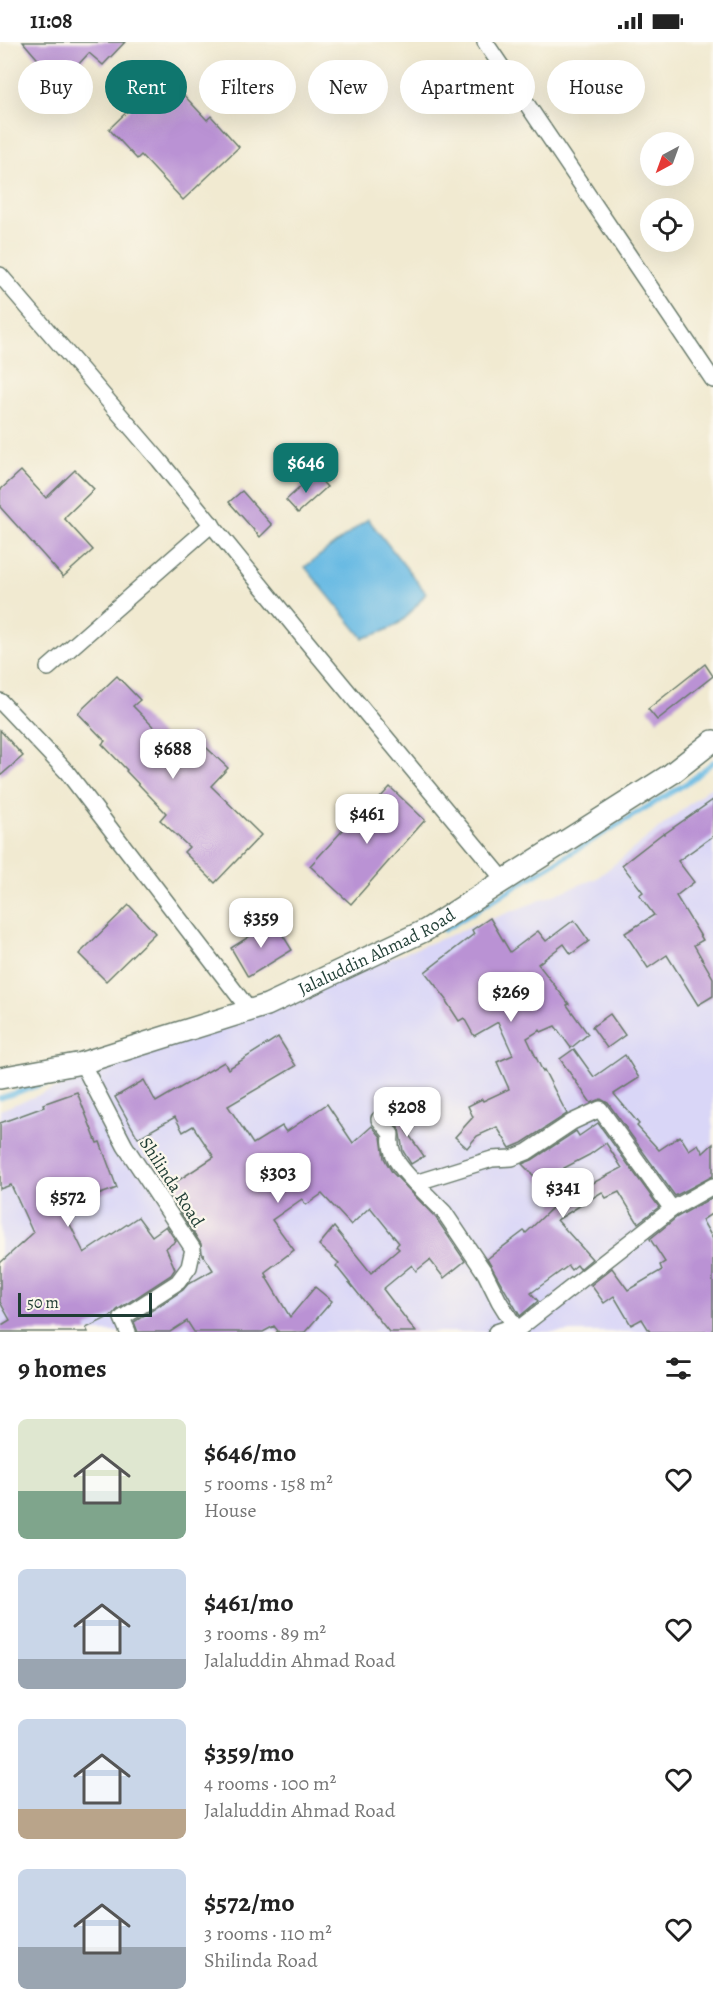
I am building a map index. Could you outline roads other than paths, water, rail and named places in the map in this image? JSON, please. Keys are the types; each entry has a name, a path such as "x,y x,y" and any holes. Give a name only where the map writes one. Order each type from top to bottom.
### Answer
{"street":[{"path":"485,42 713,380"},
{"path":"0,275 159,460 504,880"},
{"path":"48,668 212,524"},
{"path":"0,701 68,772 250,1011"},
{"name":"Jalaluddin Ahmad Road","path":"0,1078 82,1063 250,1011 426,930 671,774 713,741"},
{"name":"Shilinda Road","path":"82,1063 125,1146 193,1250 189,1267 178,1281 122,1318 128,1332"},
{"path":"415,1183 492,1159 512,1158 527,1152 572,1122 600,1109 672,1209"},
{"path":"379,1119 391,1134 392,1153 401,1168 444,1212 485,1273 517,1330"},
{"path":"517,1330 672,1209 713,1186"},
{"path":"496,1332 508,1328 517,1330"}],"water":[{"path":"368,519 426,593 400,623 363,638 305,567"}],"waterway":[{"path":"444,930 690,781 713,762"},
{"path":"0,1098 70,1075"}]}
